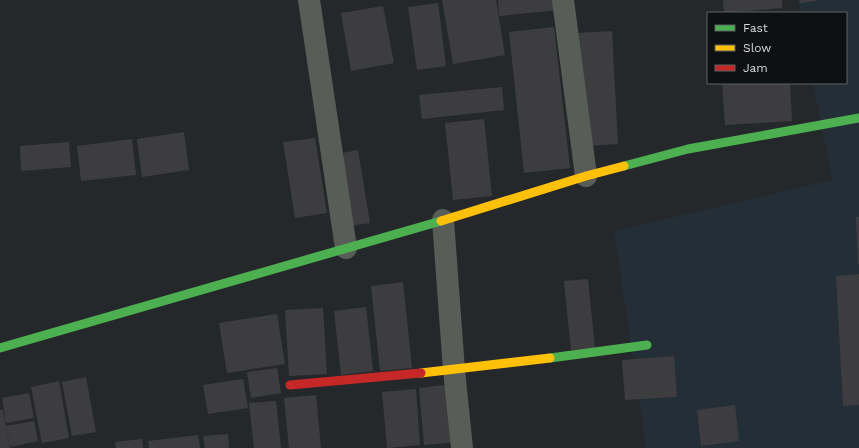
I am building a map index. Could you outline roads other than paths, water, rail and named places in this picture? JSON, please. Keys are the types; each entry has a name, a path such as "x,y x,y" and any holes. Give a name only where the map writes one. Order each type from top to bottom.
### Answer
{"street":[{"path":"309,0 346,248"},
{"path":"563,0 586,176"},
{"path":"0,348 443,220 586,176 688,149 859,118"},
{"path":"443,220 454,370 462,448"},
{"path":"290,385 454,370 647,344"}]}
